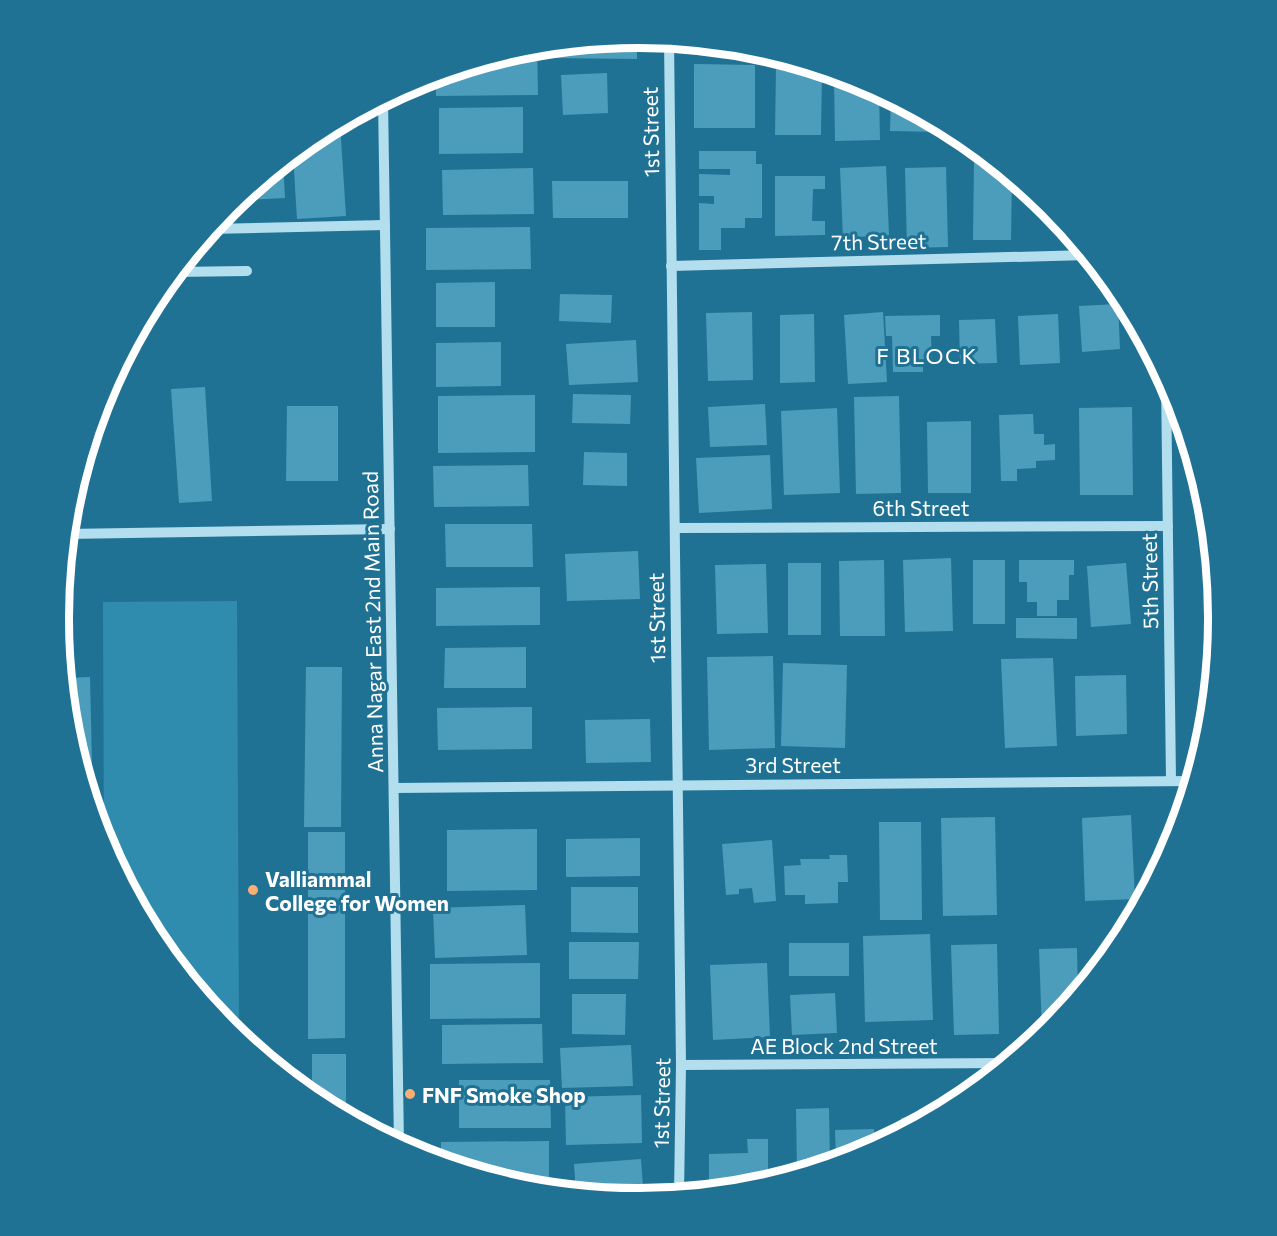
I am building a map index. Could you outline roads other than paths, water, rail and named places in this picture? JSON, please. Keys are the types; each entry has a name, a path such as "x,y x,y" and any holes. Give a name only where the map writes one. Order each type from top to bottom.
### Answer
{"street":[{"name":"1st Street","path":"669,49 681,1065 679,1187"},
{"name":"Anna Nagar East 2nd Main Road","path":"383,108 399,1135"},
{"path":"222,229 385,225"},
{"name":"7th Street","path":"671,266 1078,255"},
{"path":"185,272 247,272"},
{"name":"5th Street","path":"1166,404 1170,781"},
{"name":"6th Street","path":"675,528 1168,526"},
{"path":"75,534 390,529"},
{"name":"3rd Street","path":"394,788 1184,781"},
{"name":"AE Block 2nd Street","path":"681,1065 994,1063"}],"place":[{"name":"Valliammal College for Women","path":"253,890"},
{"name":"FNF Smoke Shop","path":"410,1094"}],"district":[{"name":"F BLOCK","path":"927,355"}]}
